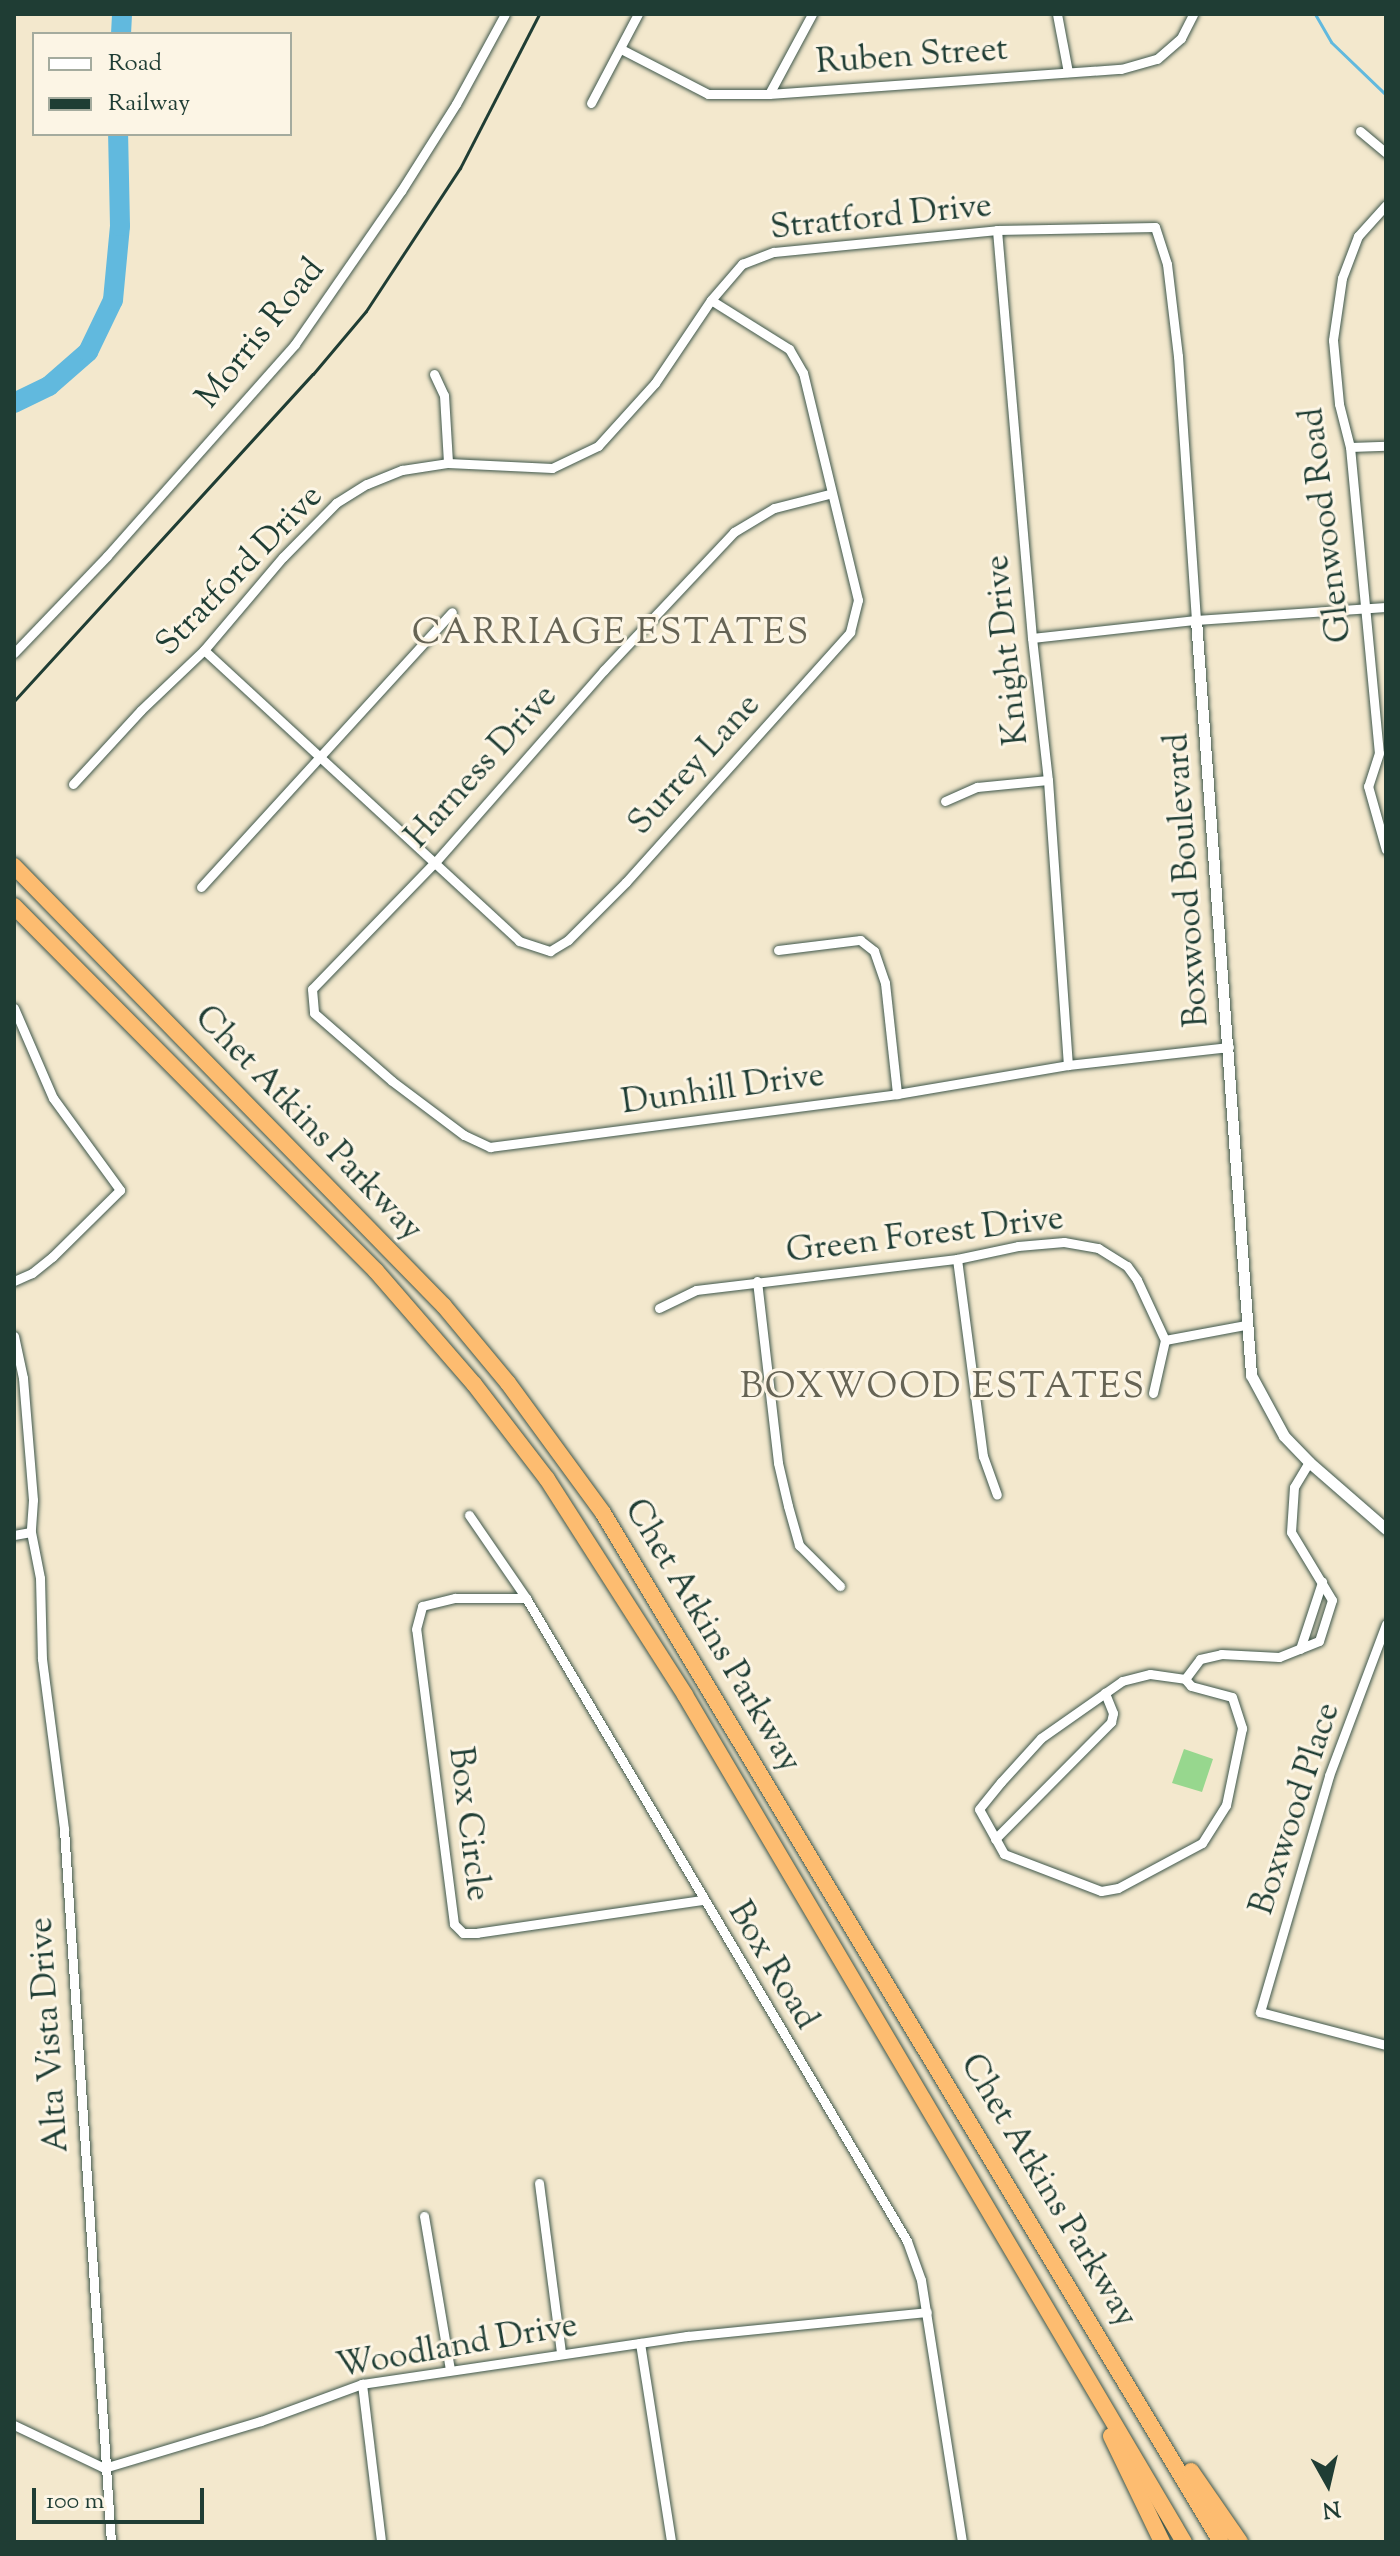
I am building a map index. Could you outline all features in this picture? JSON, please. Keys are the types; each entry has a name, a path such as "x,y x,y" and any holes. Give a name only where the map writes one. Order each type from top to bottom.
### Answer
{"highway":[{"name":"Chet Atkins Parkway","path":"14,866 444,1306 508,1383 603,1513 1107,2346 1221,2542"},
{"name":"Chet Atkins Parkway","path":"14,906 376,1271 474,1384 547,1479 685,1695 1184,2542"},
{"path":"1057,2323 1162,2542"},
{"path":"1107,2346 1240,2542"}],"street":[{"name":"Morris Road","path":"14,653 107,556 295,344 401,191 456,104 505,14"},
{"path":"591,103 638,14"},
{"path":"769,94 812,14"},
{"path":"1057,14 1068,72"},
{"name":"Ruben Street","path":"621,49 708,94 769,94 1121,69 1157,59 1181,38 1193,14"},
{"path":"1360,131 1386,153"},
{"name":"Glenwood Road","path":"1386,205 1358,236 1342,278 1333,340 1339,404 1350,447 1364,609 1382,753 1368,786 1386,850"},
{"name":"Stratford Drive","path":"73,784 141,710 204,650 283,557 336,503 367,484 402,470 448,463 552,468 598,446 655,383 711,300 742,264 774,252 997,230 1105,227"},
{"name":"Boxwood Boulevard","path":"1105,227 1155,227 1167,264 1178,356 1229,1047 1245,1325 1251,1375 1284,1436 1386,1529"},
{"name":"Knight Drive","path":"997,230 1032,638 1048,780 1068,1065"},
{"name":"Surrey Lane","path":"436,861 519,941 550,951 568,940 626,882 850,632 858,600 829,494 803,373 789,349 711,300"},
{"path":"434,374 444,395 448,463"},
{"path":"1350,447 1386,446"},
{"name":"Harness Drive","path":"328,972 436,861 585,690 734,532 774,508 829,494"},
{"path":"1032,638 1196,620 1386,607"},
{"path":"201,887 452,612"},
{"path":"204,650 436,861"},
{"path":"945,801 977,787 1048,780"},
{"path":"778,950 860,940 874,951 885,983 897,1094"},
{"name":"Dunhill Drive","path":"328,972 312,989 314,1013 392,1081 464,1135 490,1147 897,1094 1068,1065 1229,1047"},
{"path":"14,1008 53,1098 120,1190 52,1257 32,1273 14,1281"},
{"name":"Green Forest Drive","path":"659,1308 696,1290 957,1259 1032,1244 1064,1242 1098,1248 1127,1266 1137,1280 1165,1340"},
{"path":"957,1259 983,1456 997,1495"},
{"path":"757,1281 778,1463 788,1506 799,1545 840,1586"},
{"path":"1153,1393 1165,1340 1245,1325"},
{"name":"Alta Vista Drive","path":"14,1336 23,1378 33,1500 31,1532 40,1578 42,1659 64,1829 111,2542"},
{"path":"1185,1679 1200,1659 1221,1654 1279,1657 1319,1641 1332,1600 1291,1532 1294,1487 1309,1462"},
{"name":"Box Road","path":"469,1515 526,1598 702,1900 908,2243 916,2260 927,2312 947,2462 962,2542"},
{"path":"14,1535 31,1532"},
{"path":"1300,1649 1322,1582"},
{"name":"Box Circle","path":"526,1598 455,1598 422,1606 416,1629 454,1924 463,1933 702,1900"},
{"path":"1310,1620 1325,1624"},
{"name":"Boxwood Place","path":"1386,1624 1329,1776 1260,2012 1386,2045"},
{"path":"1150,1674 1185,1679 1191,1686 1232,1697 1242,1728 1226,1805 1202,1843 1118,1888 1101,1891 1004,1854 979,1809 1041,1738 1122,1681 1150,1674"},
{"path":"995,1839 1111,1722 1113,1713 1105,1693"},
{"path":"539,2183 561,2353"},
{"path":"424,2216 450,2370"},
{"name":"Woodland Drive","path":"104,2468 261,2421 362,2384 561,2353 793,2324 927,2312"},
{"path":"640,2343 671,2542"},
{"path":"362,2384 381,2542"},
{"path":"14,2425 104,2468"}],"green space":[{"path":"1184,1749 1213,1759 1202,1792 1172,1783"}],"waterway":[{"path":"121,32 122,14"},
{"path":"1315,14 1331,42 1386,95"},
{"path":"14,403 49,386 88,352 113,300 120,226 118,136"}],"railway":[{"path":"14,701 313,374 366,311 460,168 539,14"}],"district":[{"name":"CARRIAGE ESTATES","path":"611,635"},
{"name":"BOXWOOD ESTATES","path":"943,1389"}]}
